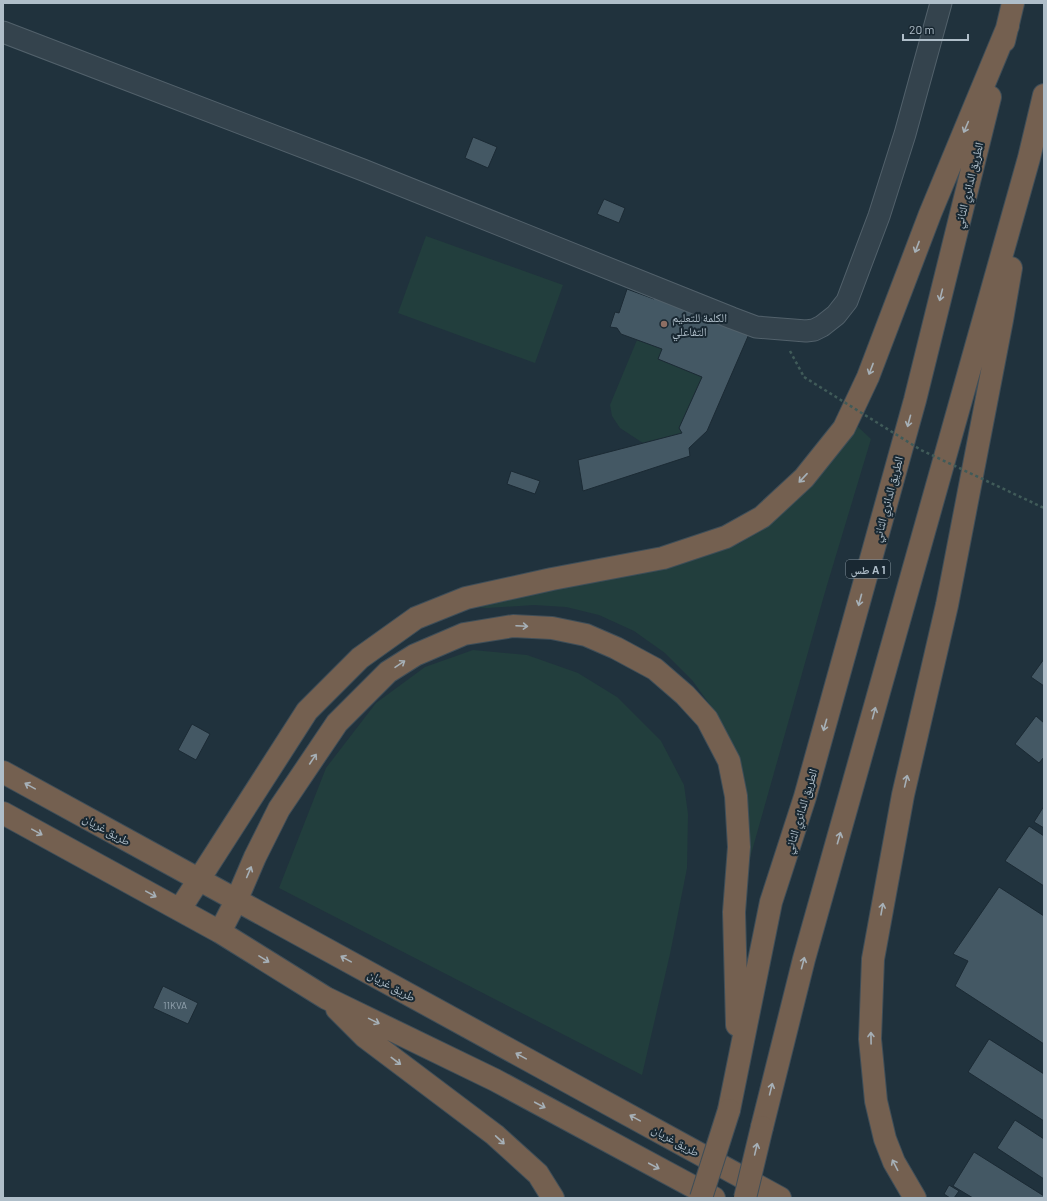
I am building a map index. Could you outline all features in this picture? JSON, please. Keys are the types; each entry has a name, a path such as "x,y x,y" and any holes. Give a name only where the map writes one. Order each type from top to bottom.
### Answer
{"highway":[{"name":"الطريق الدائري الثاني","path":"701,1198 729,1110 771,902 805,797 915,400 1014,3"},
{"path":"180,910 307,712 360,658 416,618 466,598 552,579 663,558 726,537 762,517 804,478 844,428 868,377 930,214 1008,26"},
{"path":"745,1198 804,959 1029,158 1044,96"},
{"path":"915,1198 891,1156 884,1139 876,1101 870,1039 873,959 903,795 947,605 1002,320 1029,158"},
{"path":"220,932 279,809 337,723 388,672 415,655 464,634 513,626 552,628 586,635 616,648 655,669 685,695 707,719 729,761 736,796 739,847 734,912 738,1067"},
{"name":"طريق غريان","path":"3,772 780,1198"},
{"path":"3,813 220,932 326,998 495,1080 714,1198"},
{"path":"326,998 365,1037 495,1135 538,1174 553,1198"}],"street":[{"path":"3,32 363,170 756,327 806,331 814,330 822,326 836,314 847,301 879,216 905,134 940,3"}],"path":[{"path":"804,377 921,450 1044,508"}],"green space":[{"path":"426,236 563,285 535,363 398,313"},
{"path":"637,340 662,349 658,359 702,377 679,428 682,433 643,443 620,428 612,416 610,405"},
{"path":"856,425 871,439 825,592 746,872 730,743 713,709 692,680 665,653 634,631 599,615 566,607 534,605 487,608 466,606 617,574 739,544 778,515"},
{"path":"473,650 527,655 578,673 617,697 661,741 684,785 688,814 687,868 670,954 642,1075 279,888 326,768 376,703 425,667"}],"building":[{"path":"473,137 497,147 488,168 465,158"},
{"path":"604,199 625,208 619,223 597,214"},
{"path":"627,289 654,299 655,295 749,334 707,431 689,448 690,456 583,491 578,460 682,433 679,428 702,377 658,359 662,349 621,334 617,328 610,327 615,312 619,313"},
{"path":"511,471 540,481 535,494 507,484"},
{"path":"1044,659 1044,686 1031,677"},
{"path":"1036,716 1044,723 1044,757 1039,763 1015,744"},
{"path":"192,724 210,734 196,760 178,750"},
{"path":"1044,806 1044,828 1034,822"},
{"path":"1029,826 1044,836 1044,886 1005,861"},
{"path":"999,887 1044,916 1044,1044 955,986 968,961 953,954"},
{"path":"163,986 198,1003 188,1024 153,1008"},
{"path":"989,1039 1044,1074 1044,1121 968,1072"},
{"path":"1015,1120 1044,1139 1044,1179 997,1148"},
{"path":"974,1152 1044,1196 1044,1198 973,1198 953,1186"},
{"path":"949,1185 959,1191 954,1198 950,1198 944,1194"}],"place":[{"name":"الكلمة للتعليم التفاعلي","path":"664,324"}]}
